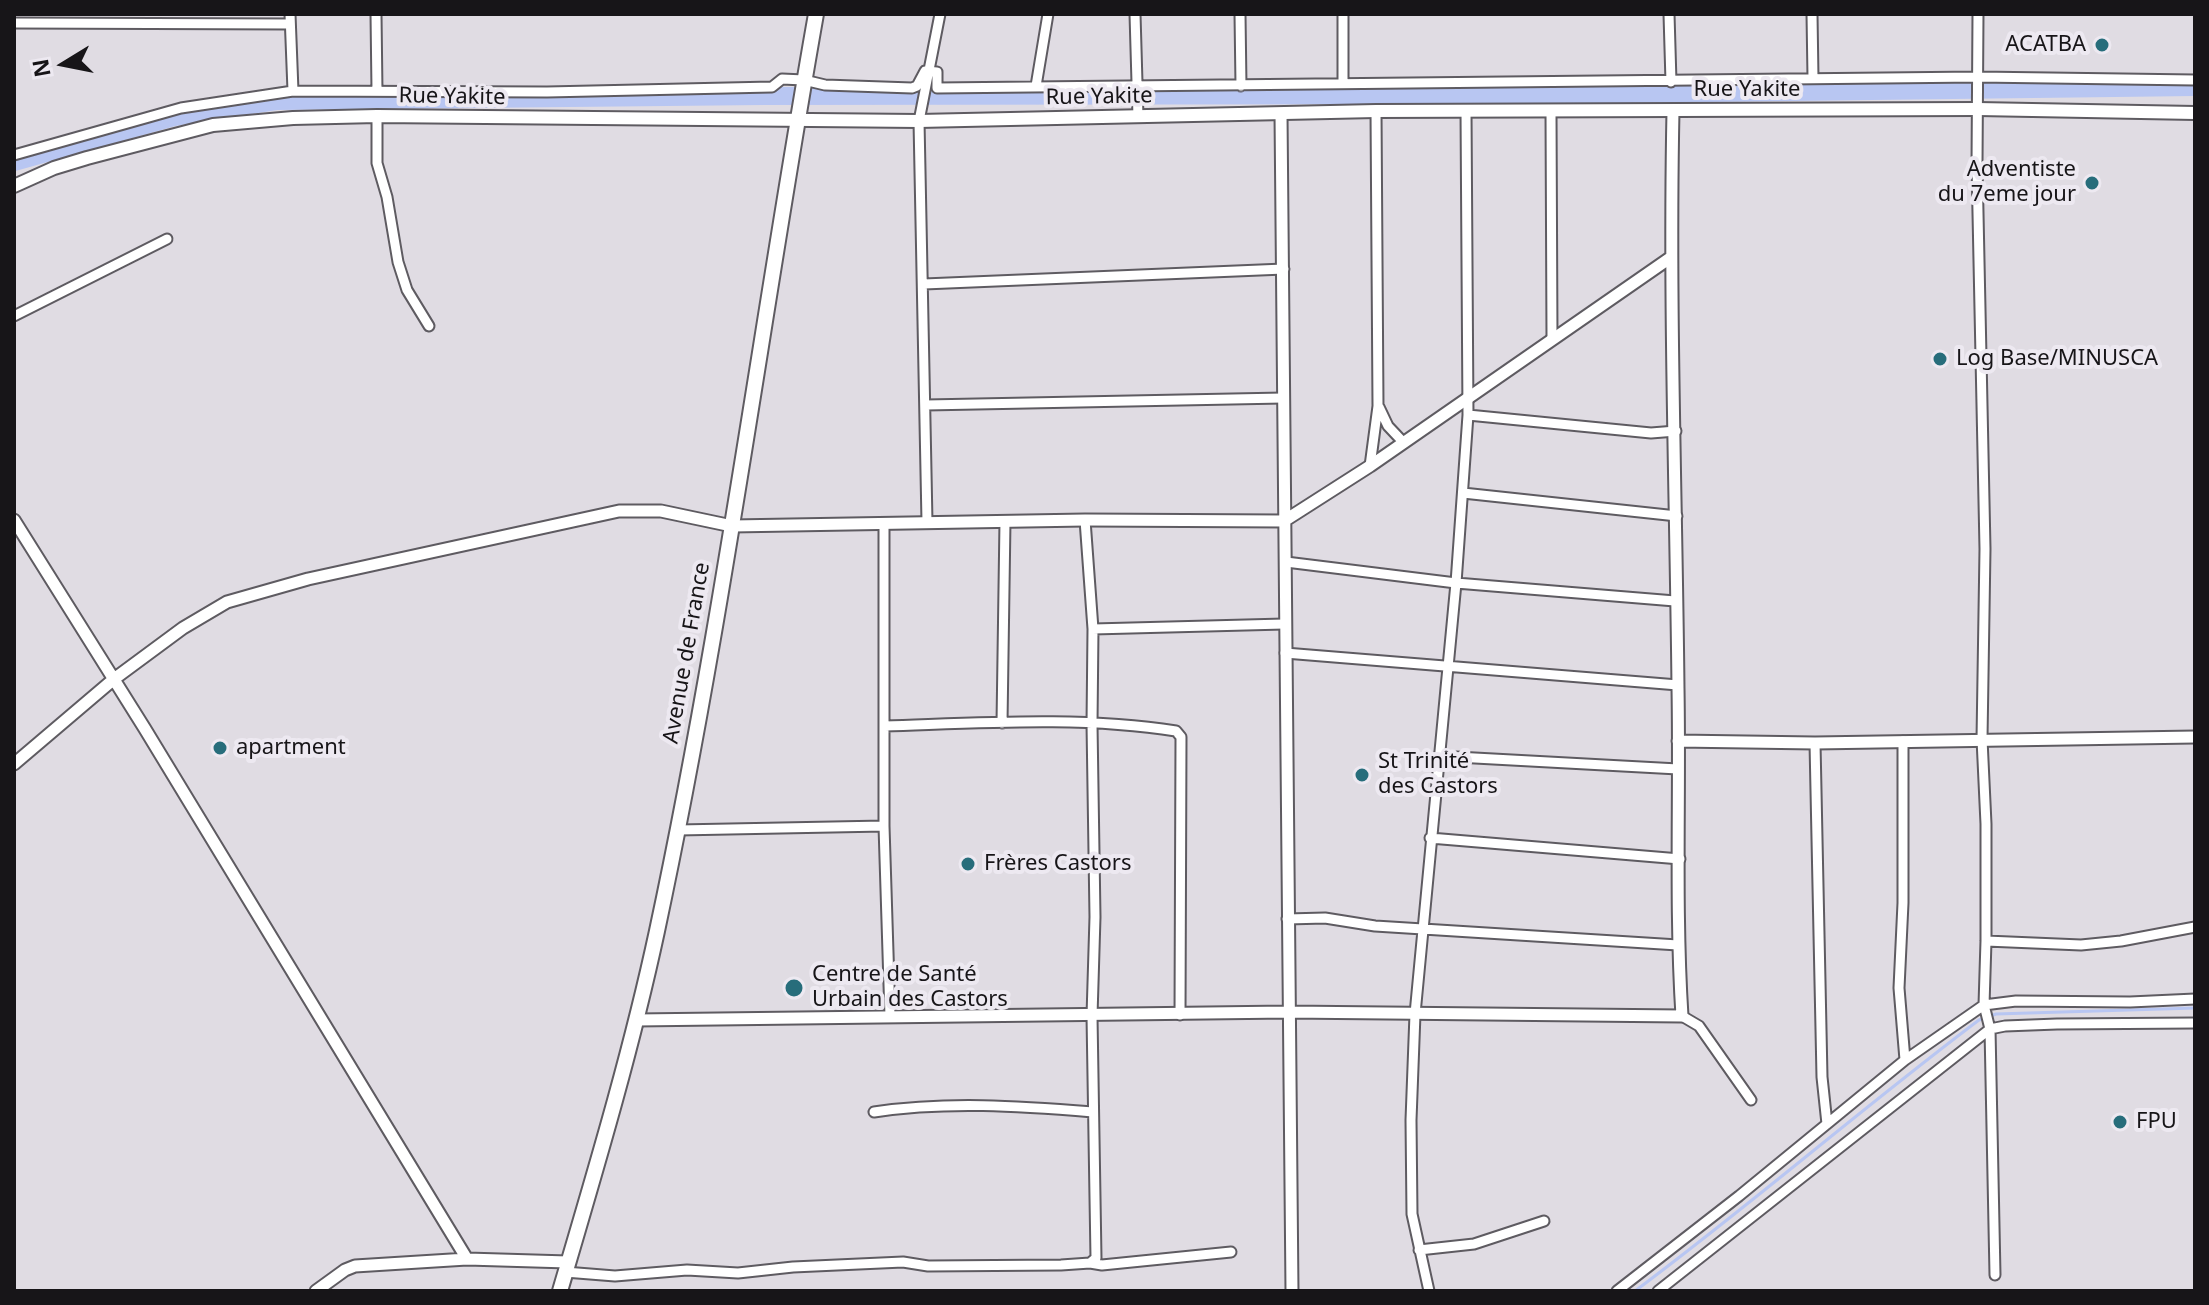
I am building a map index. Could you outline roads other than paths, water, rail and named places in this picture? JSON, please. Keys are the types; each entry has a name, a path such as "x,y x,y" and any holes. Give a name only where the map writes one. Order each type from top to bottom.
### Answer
{"main road":[{"name":"Avenue de France","path":"560,1291 636,1020 678,830 732,526 816,14"},
{"name":"Rue Yakite","path":"14,186 65,164 213,125 293,118 798,114 920,118 1138,117 1376,111 1978,109 2195,113"}],"street":[{"path":"376,14 377,91"},
{"path":"927,522 920,118 940,14"},
{"path":"1036,86 1048,14"},
{"path":"1135,14 1138,117"},
{"path":"1240,14 1241,86"},
{"path":"1343,14 1343,83"},
{"path":"1669,14 1671,82"},
{"path":"1812,14 1813,78"},
{"path":"1978,14 1985,549 1982,739 1986,824 1984,1005 1990,1029 1995,1275"},
{"path":"14,23 290,19 293,91"},
{"path":"15,151 181,108 293,91 547,92 772,87 782,79 825,85 912,88 917,86 925,71 930,70 937,72 937,88 1813,78 2195,80"},
{"path":"1370,466 1378,406 1376,111"},
{"path":"1429,1291 1412,1214 1410,1169 1415,1014 1449,667 1468,415 1466,111"},
{"path":"1673,111 1670,258 1676,431 1678,945 1682,1016"},
{"path":"1551,112 1552,338"},
{"path":"1281,114 1292,1291"},
{"path":"377,116 377,163 387,197 398,262 407,290 429,326"},
{"path":"14,316 167,239"},
{"path":"14,764 114,679 183,628 227,602 278,586 619,511 661,511 732,526 1085,520 1284,521 1404,443 1670,258"},
{"path":"924,284 1284,269"},
{"path":"926,405 1283,398"},
{"path":"1378,406 1388,426 1404,443"},
{"path":"1468,415 1651,433 1676,431"},
{"path":"1463,493 1677,516"},
{"path":"14,520 467,1259"},
{"path":"1085,520 1093,629 1095,917 1092,1016 1098,1249 1096,1258 1090,1263"},
{"path":"1002,723 1005,521"},
{"path":"884,524 884,826 890,1016"},
{"path":"1286,562 1456,583 1675,601"},
{"path":"1093,629 1284,624"},
{"path":"1285,653 1678,685"},
{"path":"885,726 1092,724 1176,731 1181,737 1180,1015"},
{"path":"1678,741 1815,743 2195,737"},
{"path":"1903,741 1903,903 1899,988 1905,1060"},
{"path":"1815,743 1822,1077 1827,1124"},
{"path":"1438,756 1678,769"},
{"path":"678,830 884,826"},
{"path":"1430,838 1680,859"},
{"path":"1287,919 1325,918 1375,926 1678,945"},
{"path":"1986,941 2081,945 2195,927"},
{"path":"1617,1291 1905,1060 1984,1005 2016,1001 2195,999"},
{"path":"636,1020 1288,1012 1682,1016 1699,1026 1751,1100"},
{"path":"1658,1291 1990,1029 2044,1024 2195,1023"},
{"path":"874,1112 917,1106 977,1105 1093,1112"},
{"path":"1419,1250 1474,1244 1544,1221"},
{"path":"316,1291 355,1266 467,1259 567,1267 615,1276 687,1270 738,1273 903,1262 928,1266 1102,1265 1231,1252"},
{"path":"1675,1280 1679,1291"}],"waterway":[{"path":"14,162 174,117 276,101 764,96 1550,95 2195,87"},
{"path":"1635,1291 1979,1020 1996,1014 2195,1008"}],"place":[{"name":"ACATBA","path":"2102,45"},
{"name":"Adventiste du 7eme jour","path":"2092,183"},
{"name":"Log Base/MINUSCA","path":"1940,359"},
{"name":"apartment","path":"220,748"},
{"name":"St Trinité des Castors","path":"1362,775"},
{"name":"Frères Castors","path":"968,864"},
{"name":"Centre de Santé Urbain des Castors","path":"794,988"},
{"name":"FPU","path":"2120,1122"}]}
